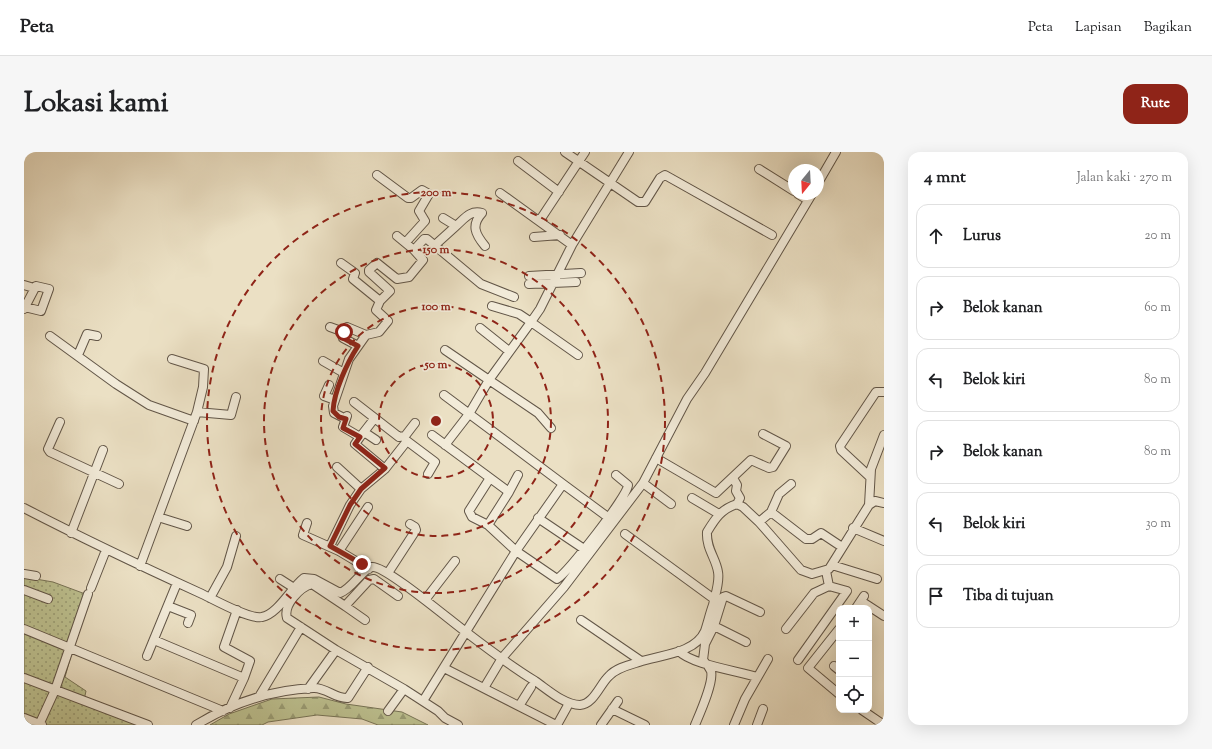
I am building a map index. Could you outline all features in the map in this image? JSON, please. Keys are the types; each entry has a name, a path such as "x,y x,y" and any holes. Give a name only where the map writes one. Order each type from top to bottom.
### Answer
{"street":[{"path":"565,152 642,203 645,202 660,178 665,175 772,235"},
{"path":"540,220 585,152"},
{"path":"445,445 469,414 489,380 540,309 572,245 629,152"},
{"path":"824,173 836,152"},
{"path":"518,161 559,192"},
{"path":"759,169 788,187"},
{"path":"377,175 408,198 411,198 422,190 428,194 419,210 424,221 406,242"},
{"path":"500,192 572,245"},
{"path":"484,688 502,658 564,588 643,484 687,399 705,373 808,200"},
{"path":"435,245 469,213 476,212 482,213 474,225 479,238 485,246"},
{"path":"442,218 456,226"},
{"path":"534,237 560,235"},
{"path":"376,440 343,427 347,418 339,417 334,412 335,400 349,359 366,336 379,332 388,323 387,320 376,310 380,301 390,291 369,272 369,269 377,263 397,279 409,277 423,260 406,242 397,236"},
{"path":"414,250 425,238 481,284 514,297"},
{"path":"341,263 355,273 353,279 380,301"},
{"path":"576,282 553,284 529,280 558,274 581,273"},
{"path":"24,285 40,287 50,292 40,312 28,309 40,287"},
{"path":"492,306 519,314 578,355"},
{"path":"330,327 344,332"},
{"path":"358,346 343,338 344,332 348,327 366,336"},
{"path":"480,328 510,351"},
{"path":"78,355 88,334 97,336"},
{"path":"50,336 116,384 149,405 161,411 194,421"},
{"path":"445,350 538,413 551,428"},
{"path":"140,566 194,421 203,387 204,369 172,359"},
{"path":"322,361 344,373"},
{"path":"329,385 324,396 335,400"},
{"path":"870,476 841,450 840,446 876,392 884,392"},
{"path":"444,395 609,518"},
{"path":"197,412 231,415 236,397"},
{"path":"354,402 399,437 405,436 415,423"},
{"path":"374,419 355,444 385,468"},
{"path":"60,422 49,451 93,474 119,484"},
{"path":"656,458 714,492 717,492 751,460 769,468 773,467 786,446 763,434"},
{"path":"432,435 509,492"},
{"path":"870,504 871,469 884,435"},
{"path":"330,546 350,505 361,489 385,468 407,441 435,462 428,474"},
{"path":"71,533 102,450"},
{"path":"337,468 361,489"},
{"path":"488,525 509,492 518,474"},
{"path":"490,478 469,511 472,517 488,525 516,551 557,579 609,518 628,487 616,475"},
{"path":"24,508 106,550 252,616 262,617 271,614 294,588 301,576 314,579 340,593 354,584 369,569 374,567 388,573 467,633 551,693 569,702 580,705 590,700 609,675 621,668 641,661 679,651 692,645 704,632 714,599 719,574 711,554 707,532 719,514 725,509 737,504 740,498 736,492 736,485 733,478"},
{"path":"423,701 467,633 516,551 563,484"},
{"path":"643,484 671,504"},
{"path":"759,522 771,512 779,494 791,484"},
{"path":"692,498 719,514"},
{"path":"737,504 743,507 759,522 801,570 812,574 826,571 832,564 853,528 870,504 875,501 884,503"},
{"path":"339,551 368,507"},
{"path":"771,512 806,539 812,539 821,532 842,547"},
{"path":"158,517 187,526"},
{"path":"538,518 584,549"},
{"path":"308,523 303,534 330,546 369,569"},
{"path":"388,573 416,530 415,527 410,524"},
{"path":"853,528 884,541"},
{"path":"624,534 714,599"},
{"path":"210,598 227,567 236,536"},
{"path":"24,718 40,725 55,690 89,591 106,550"},
{"path":"425,600 455,561"},
{"path":"832,564 877,579"},
{"path":"826,571 829,586"},
{"path":"24,574 36,576"},
{"path":"280,579 294,588"},
{"path":"345,606 369,580 374,579 398,596"},
{"path":"147,656 177,583"},
{"path":"365,620 318,586 312,584 305,586 287,606 287,618 336,650 404,689 445,718 458,725"},
{"path":"786,629 814,593 829,586 847,591 798,660"},
{"path":"24,590 48,599"},
{"path":"695,725 709,686 711,671 703,658 705,644 714,626 725,596 760,612"},
{"path":"860,602 884,616"},
{"path":"168,606 191,615 188,623"},
{"path":"226,709 244,678 250,661 224,647 237,610"},
{"path":"581,620 641,661"},
{"path":"714,626 746,642"},
{"path":"260,695 301,627"},
{"path":"24,629 69,649 226,709"},
{"path":"836,635 808,668 836,691"},
{"path":"154,640 244,678"},
{"path":"308,689 336,650"},
{"path":"679,651 688,658 757,677"},
{"path":"734,725 757,677 768,659"},
{"path":"196,725 226,709 260,695 282,690 314,688 324,690 342,699 348,698 368,667"},
{"path":"444,668 556,725 567,707"},
{"path":"24,678 148,725"},
{"path":"519,706 531,687"},
{"path":"388,712 404,689"},
{"path":"601,725 618,701"},
{"path":"612,709 645,725"},
{"path":"757,725 763,709"},
{"path":"866,713 884,725"}],"green space":[{"path":"24,577 53,582 88,595 65,677 86,691 84,700 145,725 24,725"},
{"path":"319,697 346,704 402,712 428,725 378,725 362,719 317,715 268,722 262,725 210,725 229,714 272,699"}],"route":[{"path":"344,332 342,336 343,338 358,346 349,359 333,406 333,411 339,417 346,419 342,426 343,428 360,437 355,444 385,468 361,489 344,516 330,546 362,564"}]}
